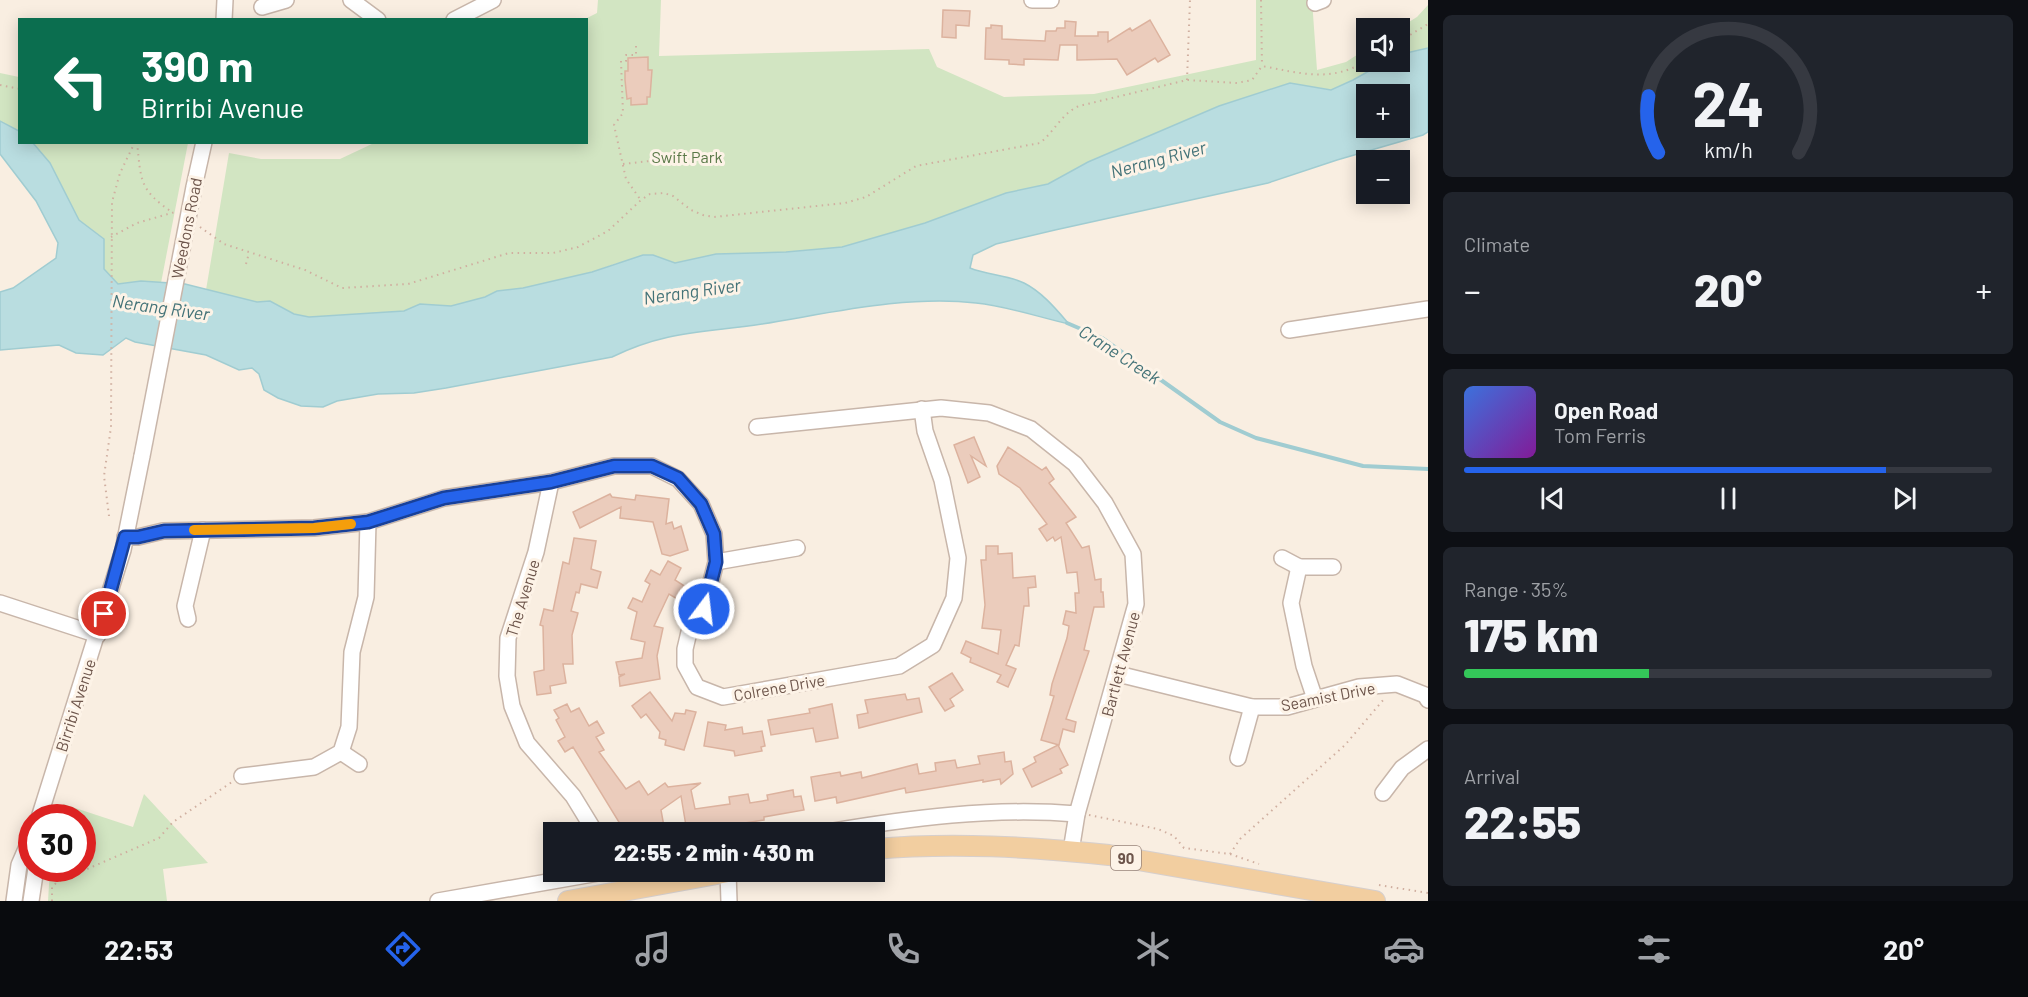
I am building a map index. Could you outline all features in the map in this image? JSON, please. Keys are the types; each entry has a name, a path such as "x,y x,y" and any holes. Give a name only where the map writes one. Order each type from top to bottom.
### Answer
{"main road":[{"name":"90","path":"885,848 1006,845 1109,855 1374,893"},
{"path":"568,901 672,882"}],"street":[{"path":"224,18 225,0"},
{"path":"262,7 286,0"},
{"path":"351,0 375,18"},
{"path":"458,18 493,0"},
{"path":"1032,0 1051,0"},
{"name":"Weedons Road","path":"142,456 204,144"},
{"path":"1289,330 1428,309"},
{"name":"Bartlett Avenue","path":"757,427 941,408 989,413 1031,429 1075,464 1105,503 1133,554 1136,604 1077,814 1071,851"},
{"name":"Colrene Drive","path":"127,531 314,528 368,522 444,498 551,482 614,466 652,466 678,478 701,504 714,534 716,562 704,609 689,632 685,649 685,665 697,687 723,697 899,666 933,645 954,598 958,558 942,480 925,431 921,410"},
{"name":"Birribi Avenue","path":"44,804 98,635 127,531 142,456"},
{"name":"The Avenue","path":"551,482 536,552 508,638 507,676 512,706 527,743 573,796 589,822"},
{"path":"242,776 314,767 341,752 349,727 352,652 366,597 368,522"},
{"path":"188,619 185,606 202,530"},
{"path":"716,562 797,548"},
{"path":"1282,558 1299,567 1333,567"},
{"path":"1299,567 1291,603 1304,666 1316,699"},
{"path":"0,603 98,635"},
{"name":"Seamist Drive","path":"1118,674 1252,707 1287,707 1359,687 1396,684 1427,696"},
{"path":"1238,758 1252,707"},
{"path":"1383,793 1402,768 1428,749"},
{"path":"341,752 359,764"},
{"path":"884,822 981,813 1077,814"},
{"path":"14,901 18,872"},
{"path":"31,901 34,882"},
{"path":"438,901 547,882"},
{"path":"607,882 610,893"},
{"path":"728,882 729,901"}],"path":[{"path":"1187,80 1190,0"},
{"path":"198,226 224,244 305,270 342,288 408,284 509,253 553,253 578,247 608,231 650,194 664,193 673,196 691,210 714,217 845,203 866,197 916,166 1040,143 1050,135 1070,110 1079,106 1187,80 1236,83 1252,80 1262,66 1261,0"},
{"path":"1410,35 1428,24"},
{"path":"636,46 636,55 626,55 626,61 621,61 623,113 614,125 626,179 641,200"},
{"path":"1262,66 1315,76 1351,71 1356,68"},
{"path":"0,85 18,89"},
{"path":"110,516 104,476 111,427 112,202 120,173 135,144"},
{"path":"136,144 142,182 148,194 172,212"},
{"path":"623,164 650,161"},
{"path":"111,237 136,223 178,212"},
{"path":"246,264 249,252"},
{"path":"1230,854 1240,839 1345,745 1396,684"},
{"path":"52,901 52,887 57,882 159,838 173,822 242,776"},
{"path":"1077,814 1158,829 1174,836 1184,848 1230,854 1260,865"},
{"path":"1374,893 1428,893"}],"green space":[{"name":"Swift Park","path":"598,0 661,0 659,56 929,49 937,67 1004,97 1094,94 1256,60 1256,0 1312,0 1317,70 1346,62 1356,56 1356,72 1367,72 1331,90 1290,83 1219,106 1088,162 1048,184 1006,193 925,223 842,247 786,252 716,254 675,263 665,259 617,263 592,272 523,288 497,291 451,307 420,304 404,311 309,317 294,314 270,301 257,302 206,290 229,153 261,159 340,159 372,144 588,144 587,18 597,13"},
{"path":"1428,5 1428,48 1410,52 1410,21"},
{"path":"0,73 18,77 18,130 0,121"},
{"path":"34,144 188,144 161,283 141,281 118,284 104,269 104,239 79,220"},
{"path":"144,794 208,863 163,869 167,901 48,901 49,882 96,882 96,815 133,827"}],"water":[{"name":"Nerang River","path":"1428,48 1428,132 1423,135 1371,150 1356,150 1356,154 1268,183 996,244 973,255 970,268 1024,283 1043,296 1069,324 988,304 950,301 896,303 669,337 632,348 612,357 446,388 414,393 378,394 337,401 323,407 301,406 278,398 264,390 259,374 252,368 239,370 206,355 135,342 126,338 103,355 76,353 59,345 0,350 0,292 13,288 56,258 58,243 36,201 0,154 0,121 18,130 18,144 34,144 50,163 79,220 104,239 104,269 118,284 141,281 185,284 257,302 270,301 294,314 309,317 404,311 420,304 451,306 485,297 497,291 523,288 592,272 643,255 653,255 675,263 716,254 786,252 842,247 925,223 1006,193 1048,184 1088,162 1219,106 1290,83 1331,90 1367,72 1410,72 1410,52"}],"building":[{"path":"943,10 970,11 969,26 956,25 956,38 942,37"},
{"path":"1150,20 1170,55 1158,62 1155,58 1127,75 1117,59 1077,60 1077,45 1060,45 1058,60 1024,59 1024,65 1009,64 1009,60 985,59 986,28 991,28 991,25 1002,26 1002,39 1045,41 1046,31 1065,28 1065,21 1076,22 1075,36 1098,36 1098,32 1108,32 1108,42 1130,28 1132,31"},
{"path":"648,57 648,70 652,70 650,97 647,97 647,104 631,105 631,98 627,99 625,80 628,58"},
{"path":"974,437 986,466 971,456 980,477 968,483 954,445"},
{"path":"1008,447 1042,470 1046,467 1054,479 1049,483 1076,517 1066,523 1082,548 1089,546 1095,580 1101,579 1104,607 1094,607 1084,650 1089,651 1066,719 1076,722 1074,732 1063,729 1059,745 1041,740 1054,696 1050,695 1052,684 1067,638 1069,626 1063,624 1066,611 1076,613 1075,593 1079,593 1077,572 1067,573 1061,537 1055,541 1053,537 1047,541 1039,529 1047,524 1020,488 999,474 997,466"},
{"path":"610,494 612,497 635,500 636,495 669,499 666,524 672,522 674,529 681,526 688,550 670,556 662,554 653,522 620,518 621,507 580,528 573,512"},
{"path":"574,538 596,541 591,569 601,572 597,588 581,584 579,593 576,592 571,611 578,613 572,635 573,664 563,664 566,683 550,686 551,693 537,695 534,672 544,670 543,626 540,625 544,609 553,611 563,562 569,564"},
{"path":"986,546 998,546 998,554 1012,553 1013,578 1035,576 1036,587 1028,588 1029,606 1024,606 1019,646 1015,645 1006,665 1016,669 1008,687 997,682 1001,675 970,662 971,658 961,653 966,641 998,654 1001,630 982,628 985,605 981,560 986,560"},
{"path":"668,561 681,568 675,580 686,587 679,600 669,594 654,626 663,628 657,656 660,679 620,686 619,677 625,674 619,675 616,662 642,658 645,642 631,639 637,612 628,608 633,598 642,602 650,584 645,581 651,570 660,575"},
{"path":"952,673 963,690 950,699 954,706 945,711 929,687"},
{"path":"650,692 672,721 675,713 685,714 686,710 696,712 684,750 665,745 666,740 659,738 660,732 646,714 641,718 632,706"},
{"path":"905,694 907,700 919,698 922,712 859,728 857,715 868,713 865,700"},
{"path":"567,704 571,712 579,708 589,726 597,721 604,733 596,737 604,750 599,752 626,789 639,781 648,795 665,783 668,787 701,783 691,790 695,809 730,804 729,797 748,794 750,803 768,800 767,795 793,790 794,797 801,796 804,810 764,817 764,820 751,822 685,822 681,796 661,810 663,822 619,822 573,747 565,752 558,741 565,737 556,720 559,718 554,710"},
{"path":"832,704 838,738 816,742 813,728 771,735 768,720 810,713 809,709"},
{"path":"708,722 726,725 725,730 742,727 743,734 762,731 765,746 761,747 762,751 735,756 734,751 704,746"},
{"path":"1058,745 1068,765 1060,769 1062,773 1032,787 1023,769 1036,762 1034,757"},
{"path":"1004,752 1005,762 1011,761 1013,774 1001,784 1000,779 983,782 983,780 906,793 905,788 837,803 836,797 815,801 811,777 840,772 841,776 861,772 862,778 917,764 919,774 936,771 935,763 955,760 957,768 980,764 978,756"}],"waterway":[{"name":"Crane Creek","path":"1067,323 1102,338 1220,422 1256,438 1363,466 1428,469"}],"slow traffic":[{"path":"194,530 314,528 351,524"}],"route":[{"path":"104,614 125,537 138,537 164,531 314,528 368,522 444,498 551,482 614,466 652,466 678,478 701,504 714,534 716,562 704,609"}]}
